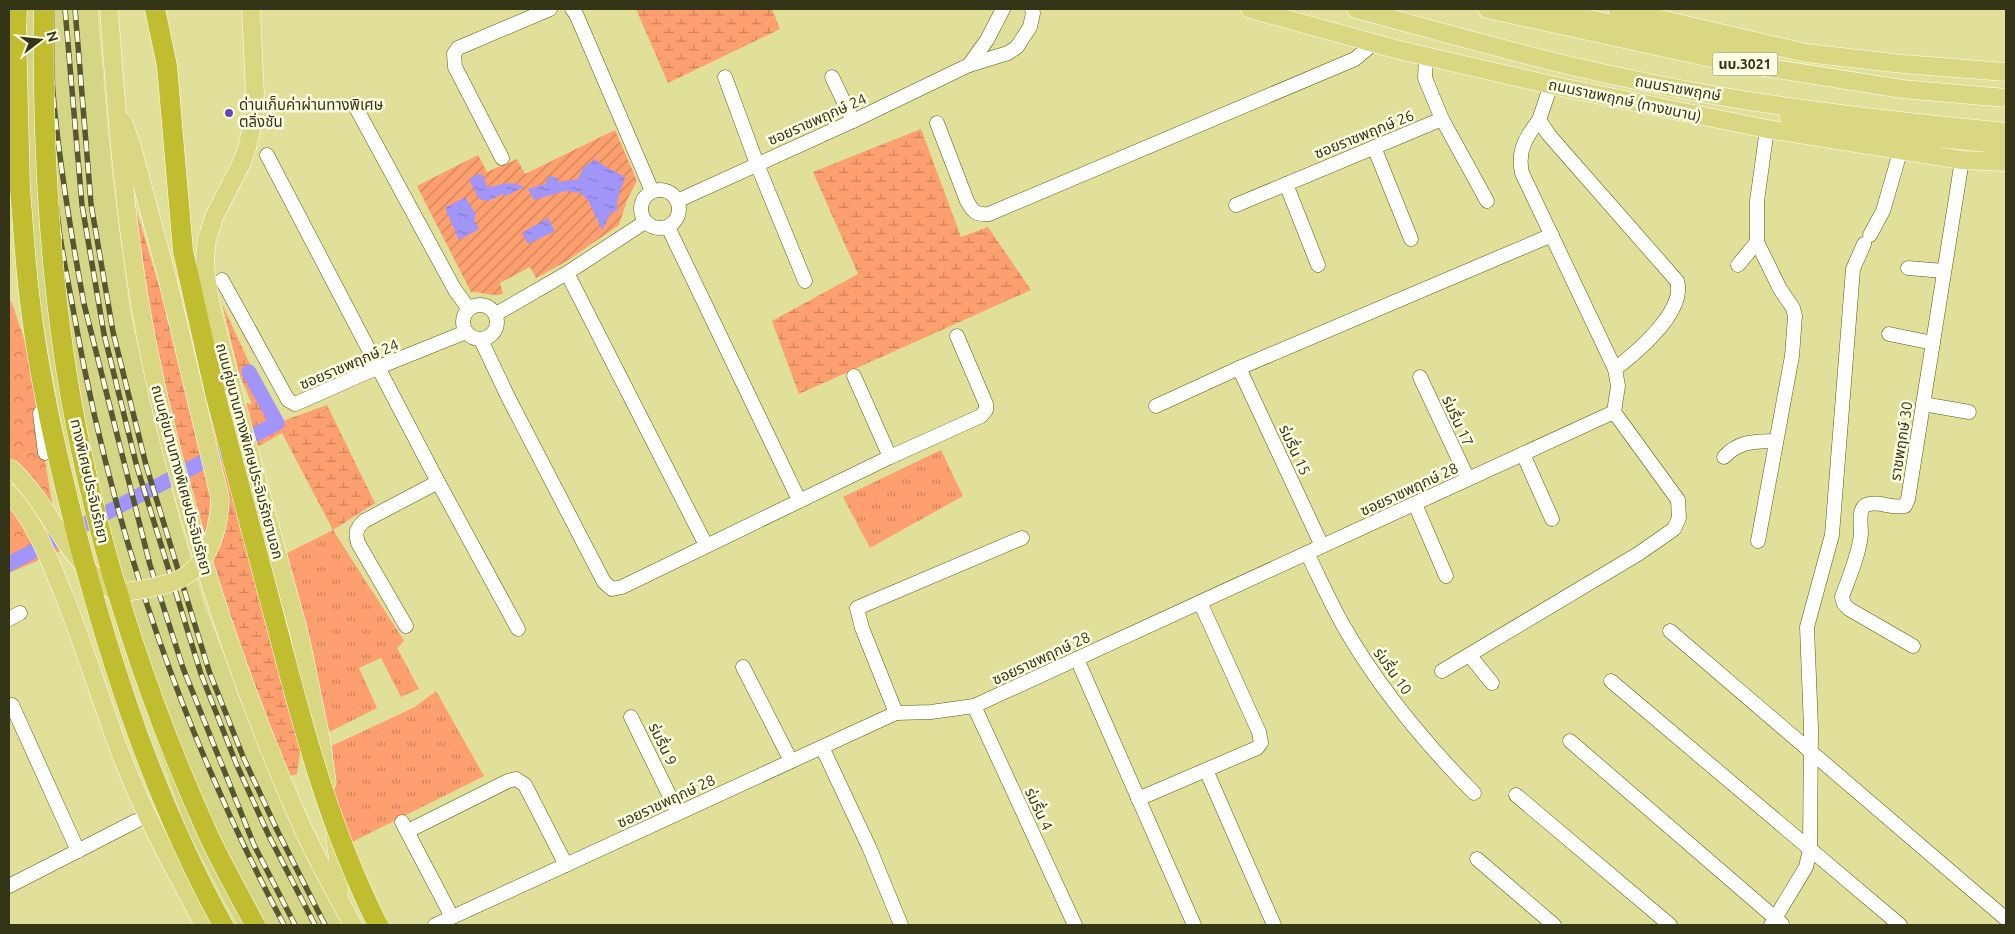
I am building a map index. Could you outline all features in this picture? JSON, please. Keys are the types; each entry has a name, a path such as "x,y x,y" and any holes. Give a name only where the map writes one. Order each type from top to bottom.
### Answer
{"highway":[{"name":"ทางพิเศษประจิมรัถยา","path":"17,9 20,189 29,294 40,369 58,460 91,589 126,705 167,810 223,925"},
{"name":"ทางพิเศษประจิมรัถยา","path":"44,9 43,81 47,189 56,296 80,446 100,526 130,630 163,724 207,832 255,925"},
{"path":"155,9 167,66 183,251 216,393 316,773 340,844 378,925"}],"main road":[{"name":"ถนนคู่ขนานทางพิเศษประจิมรัถยา","path":"109,9 128,226 141,311 167,434 216,604 243,684 305,832 353,925"},
{"name":"ถนนคู่ขนานทางพิเศษประจิมรัถยานอก","path":"251,9 256,94 254,118 242,162 214,217 207,239 205,258 210,301 300,637 320,732 338,859 339,899"},
{"name":"ถนนราชพฤกษ์ (ทางขนาน)","path":"1250,9 1434,58 1553,79 1767,129 1962,160 2006,162"},
{"name":"ถนนราชพฤกษ์","path":"1356,9 1578,68 1636,86 1902,122 2006,132"},
{"name":"นบ.3021","path":"1487,9 1720,60 1902,89 2006,98"},
{"path":"1542,9 1720,48 2006,86"},
{"name":"นบ.3021","path":"1617,9 1821,62 1903,64 2006,72"},
{"path":"1553,79 1636,86 1862,130 2006,146"},
{"path":"9,467 34,493 65,542 79,560 99,581 117,593 158,586 177,580 190,572 214,540 220,517 220,498 168,281 131,143 116,102"},
{"path":"9,493 22,507 38,533 72,615 121,753 172,865 204,925"}],"street":[{"path":"502,158 455,67 454,54 458,48 550,9"},
{"path":"572,9 576,14 652,191"},
{"path":"969,65 986,40 1003,9"},
{"name":"ซอยราชพฤกษ์ 24","path":"677,201 853,121 969,65 1001,56 1017,48 1030,27 1032,9"},
{"path":"937,123 973,212 979,215 989,214 1355,59 1374,43"},
{"path":"1434,58 1425,78 1442,119 1487,201"},
{"path":"725,77 805,281"},
{"path":"832,77 853,121"},
{"path":"1442,671 1638,554 1674,529 1679,518 1678,500 1614,412 1618,386 1615,369 1522,173 1520,164 1523,144 1539,120 1553,79"},
{"path":"354,104 455,290 469,309"},
{"name":"ซอยราชพฤกษ์ 26","path":"1236,205 1442,119"},
{"path":"1539,120 1549,135 1677,281 1679,290 1672,311 1634,354 1615,369"},
{"path":"1758,541 1792,356 1795,316 1793,308 1780,289 1757,242 1757,201 1767,129"},
{"path":"1374,147 1410,239"},
{"path":"9,149 14,227 45,453"},
{"path":"1570,741 1777,923 1806,866 1810,849 1811,753 1807,627 1832,535 1853,269 1883,211 1901,149"},
{"path":"267,155 438,482 518,629"},
{"name":"ราชพฤกษ์ 30","path":"1913,646 1849,609 1844,604 1842,597 1860,536 1861,510 1865,506 1874,504 1905,506 1908,499 1962,160"},
{"path":"1286,184 1318,265"},
{"path":"664,190 674,196 677,201 679,207 677,219 668,227 653,228 641,216 642,202 652,191 664,190"},
{"path":"496,314 567,273 645,222"},
{"path":"668,227 799,500"},
{"path":"1156,406 1239,368 1552,235"},
{"path":"1738,265 1757,242"},
{"path":"1908,268 1944,271"},
{"path":"567,273 706,545"},
{"name":"ซอยราชพฤกษ์ 24","path":"222,280 291,403 300,403 379,367 466,332"},
{"path":"483,305 496,314 497,328 493,334 481,340 475,339 466,332 464,320 469,309 483,305"},
{"path":"1889,334 1933,343"},
{"path":"481,340 508,398 604,582 612,589 622,587 890,456 981,416 986,410 986,404 958,336"},
{"name":"ร่มรื่น 15","path":"1239,368 1322,546"},
{"path":"854,376 890,456"},
{"name":"ร่มรื่น 17","path":"1420,377 1468,479"},
{"path":"1923,404 1969,412"},
{"name":"ซอยราชพฤกษ์ 28","path":"434,925 896,713 931,712 974,706 1614,412"},
{"path":"1724,457 1732,448 1740,444 1776,441"},
{"path":"1523,454 1552,519"},
{"path":"406,626 358,544 355,534 358,527 364,521 438,482"},
{"path":"1415,504 1446,576"},
{"path":"896,713 862,628 857,608 1022,538"},
{"name":"ร่มรื่น 10","path":"1307,553 1343,625 1379,682 1454,773 1474,793"},
{"path":"1138,799 1257,748 1261,742 1259,732 1200,602"},
{"path":"1670,631 2006,918"},
{"path":"1470,656 1492,683"},
{"path":"1077,659 1194,925"},
{"path":"743,666 791,761"},
{"path":"1611,681 1900,925"},
{"path":"12,706 78,850"},
{"name":"ร่มรื่น 4","path":"974,706 1075,925"},
{"name":"ร่มรื่น 9","path":"631,717 678,813"},
{"path":"822,747 869,847 901,925"},
{"path":"1206,770 1274,925"},
{"path":"452,917 405,827 516,779 525,785 566,865"},
{"path":"1516,795 1670,925"},
{"path":"9,886 136,821"},
{"path":"1477,859 1554,925"}],"shaded area":[{"path":"13,9 97,9 111,166 130,313 174,500 204,606 291,821 342,925 238,925 186,828 99,568 61,417 15,169"}],"green space":[{"path":"636,9 772,9 780,29 668,83"},
{"path":"921,129 961,237 988,227 1031,290 799,394 772,321 858,274 813,172"},
{"path":"615,130 637,181 627,200 619,225 567,261 536,278 530,267 500,283 503,294 471,292 417,186 478,155 487,172 517,159 525,174"},
{"path":"133,199 161,292 176,288 205,398 252,404 239,373 222,304 277,423 327,405 375,503 333,530 282,433 245,454 310,723 301,746 297,774 287,777 218,586 185,468 154,338 137,240"},
{"path":"9,300 12,303 26,345 60,551 9,573"},
{"path":"941,450 963,496 870,548 843,497"},
{"path":"333,530 404,641 397,648 419,689 401,697 381,658 359,668 377,708 329,732 287,553"},
{"path":"436,691 484,776 352,842 335,798 327,748 415,707"}],"water":[{"path":"595,159 625,177 618,198 617,211 611,213 602,230 589,202 581,193 565,191 534,200 528,189 545,184 548,177 554,176 560,182 578,179 583,168"},
{"path":"482,174 488,188 510,183 524,187 506,196 503,194 488,201 479,199 469,179"},
{"path":"465,197 476,214 474,220 479,229 459,240 445,208"},
{"path":"548,218 555,231 528,244 522,233"}],"waterway":[{"path":"9,564 277,423 249,372"}],"railway":[{"path":"41,9 48,119 59,229 90,394 108,473 130,551 155,628 183,704 247,852 284,925"},
{"path":"52,9 53,93 62,172 84,304 150,565 183,668 254,845 295,925"},
{"path":"65,9 82,205 104,334 137,467 201,674 236,763 269,836 315,925"},
{"path":"75,9 91,204 113,332 146,465 209,671 244,759 325,925"}],"place":[{"name":"ด่านเก็บค่าผ่านทางพิเศษ ตลิ่งชัน","path":"229,113"}]}
